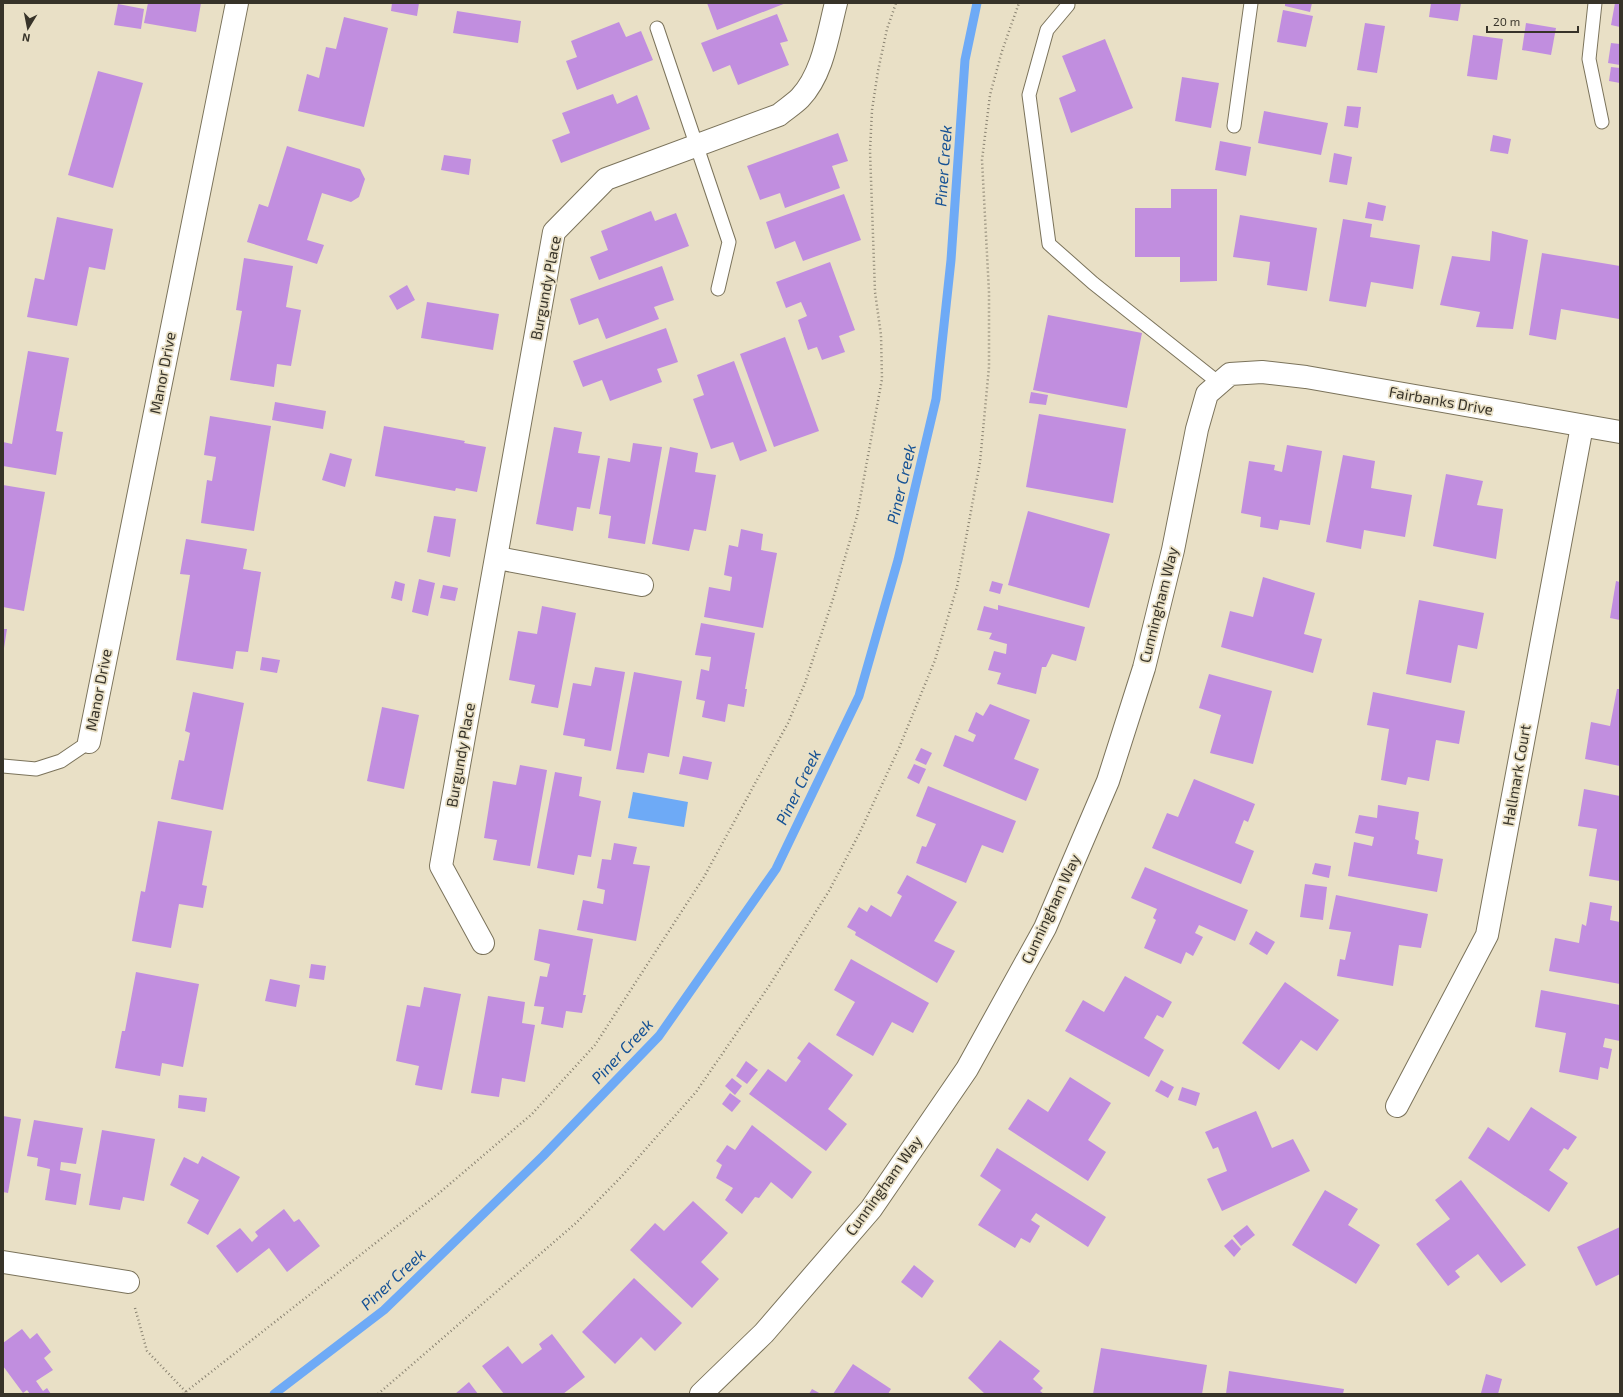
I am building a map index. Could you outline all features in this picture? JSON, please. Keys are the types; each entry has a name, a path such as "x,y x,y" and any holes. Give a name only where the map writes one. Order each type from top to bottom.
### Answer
{"street":[{"name":"Manor Drive","path":"89,742 237,3"},
{"name":"Burgundy Place","path":"483,943 441,866 554,232 606,179 779,115 801,97 812,80 823,54 836,3"},
{"name":"Cunningham Way","path":"701,1394 764,1333 871,1209 967,1069 1045,928 1108,780 1144,668 1173,550 1197,429 1207,394 1230,374 1262,372"},
{"name":"Fairbanks Drive","path":"1262,372 1306,378 1620,432"},
{"name":"Hallmark Court","path":"1397,1106 1487,935 1582,426"},
{"path":"497,558 642,586"},
{"path":"3,1262 128,1282"}],"lane":[{"path":"1234,126 1251,3"},
{"path":"1595,3 1589,59 1602,122"},
{"path":"1068,5 1047,30 1028,95 1048,244 1093,283 1219,383"},
{"path":"657,28 729,242 718,289"},
{"path":"3,766 36,769 61,761 89,742"}],"path":[{"path":"128,1282 147,1351 185,1393 450,1184 532,1114 595,1045 704,877 788,723 805,683 833,599 857,516 882,379 881,335 875,292 870,151 871,117 887,29 896,3"},
{"path":"378,1394 576,1223 622,1176 696,1092 769,986 829,891 859,834 899,748 935,660 957,587 980,462 988,368 989,292 982,160 990,95 1002,51 1019,3"}],"water":[{"path":"633,792 688,802 684,827 628,818"}],"building":[{"path":"148,3 201,3 196,32 144,23"},
{"path":"392,3 419,3 417,16 391,11"},
{"path":"707,3 786,3 717,30"},
{"path":"1285,3 1312,3 1310,12 1285,6"},
{"path":"1431,3 1461,3 1458,21 1429,17"},
{"path":"1615,3 1620,3 1620,27 1611,25"},
{"path":"118,4 144,9 141,29 114,25"},
{"path":"1283,10 1313,16 1306,47 1277,42"},
{"path":"457,11 521,21 518,43 453,33"},
{"path":"777,14 788,41 780,43 789,65 738,85 730,65 713,72 701,43"},
{"path":"344,17 388,28 364,127 298,111 307,74 319,78 326,47 336,49"},
{"path":"619,22 626,37 641,31 653,60 577,90 566,61 577,57 571,41"},
{"path":"1365,23 1385,26 1377,73 1357,70"},
{"path":"1526,23 1556,28 1551,55 1522,50"},
{"path":"1473,35 1503,39 1497,80 1467,76"},
{"path":"1105,39 1133,108 1071,133 1059,98 1076,91 1062,56"},
{"path":"1611,43 1620,44 1620,65 1608,63"},
{"path":"1611,67 1620,68 1620,83 1609,81"},
{"path":"98,71 143,83 113,188 68,175"},
{"path":"1182,77 1219,83 1211,128 1175,121"},
{"path":"613,94 617,104 637,95 650,129 561,163 552,140 570,133 562,113"},
{"path":"1347,106 1361,107 1358,128 1344,126"},
{"path":"1264,111 1328,123 1321,155 1258,143"},
{"path":"838,133 848,161 832,166 840,188 785,208 780,193 760,200 747,166"},
{"path":"1493,135 1511,139 1508,154 1490,151"},
{"path":"1220,141 1251,147 1246,176 1215,170"},
{"path":"287,146 360,169 365,179 359,197 351,202 322,193 307,240 324,245 317,264 247,242 259,204 268,207"},
{"path":"1334,153 1352,157 1347,185 1329,182"},
{"path":"444,155 471,159 469,175 441,170"},
{"path":"1171,189 1217,189 1217,281 1180,282 1180,257 1135,257 1135,208 1171,208"},
{"path":"844,194 861,240 803,261 795,241 775,249 766,222"},
{"path":"1368,202 1386,206 1383,221 1365,218"},
{"path":"651,211 655,221 676,213 689,246 599,280 590,257 608,250 601,231"},
{"path":"1240,215 1317,228 1307,291 1267,285 1270,262 1233,257"},
{"path":"57,217 113,229 105,270 89,267 77,326 27,317 35,278 44,280"},
{"path":"1343,219 1372,224 1370,237 1420,245 1413,289 1371,282 1366,307 1329,301"},
{"path":"1492,231 1528,240 1513,329 1476,327 1480,312 1440,305 1452,256 1490,261"},
{"path":"1542,253 1620,266 1619,319 1561,309 1556,340 1529,335"},
{"path":"244,258 293,266 286,307 301,310 291,366 277,364 274,387 230,380 242,311 236,310"},
{"path":"830,262 855,330 839,336 845,352 822,360 817,347 808,350 798,320 807,316 801,302 786,308 776,282"},
{"path":"662,266 674,300 654,307 659,319 606,339 598,318 579,325 570,299"},
{"path":"407,285 415,300 397,310 389,296"},
{"path":"427,302 499,314 493,350 421,338"},
{"path":"1048,315 1142,333 1127,408 1033,390"},
{"path":"666,328 678,362 657,369 662,382 610,401 602,380 583,387 573,361"},
{"path":"785,337 819,431 774,447 740,354"},
{"path":"28,351 69,358 56,431 63,432 56,475 3,466 3,442 12,444"},
{"path":"734,361 767,451 740,461 733,442 711,449 693,399 704,395 697,375"},
{"path":"1031,392 1048,395 1046,405 1029,403"},
{"path":"275,402 326,411 323,429 272,420"},
{"path":"1039,414 1126,429 1113,503 1026,487"},
{"path":"210,416 271,426 254,531 201,523 207,480 212,481 216,457 204,455"},
{"path":"384,426 465,441 464,443 486,447 477,492 456,488 455,491 375,476"},
{"path":"554,427 582,432 578,453 600,456 590,509 577,507 573,531 536,524"},
{"path":"633,443 662,447 645,544 608,538 611,516 599,514 608,458 630,462"},
{"path":"1287,445 1322,451 1310,525 1280,520 1278,530 1260,527 1261,517 1241,513 1249,461 1275,465 1274,470 1282,472"},
{"path":"670,447 698,453 695,472 716,475 706,531 694,529 689,551 652,544"},
{"path":"330,453 352,459 345,487 322,480"},
{"path":"1343,455 1375,461 1371,488 1412,495 1405,537 1364,530 1361,549 1326,542"},
{"path":"1446,474 1483,481 1477,505 1503,509 1496,559 1433,546"},
{"path":"3,485 45,492 24,611 3,607"},
{"path":"1028,511 1110,534 1089,608 1008,585"},
{"path":"434,516 456,519 450,557 427,552"},
{"path":"741,529 763,534 761,550 777,553 763,628 704,617 709,587 730,591 732,577 724,575 729,545 738,547"},
{"path":"186,539 247,549 243,569 261,572 248,652 236,651 233,669 176,660 190,575 180,574"},
{"path":"1263,577 1315,593 1304,634 1322,639 1313,673 1221,647 1230,611 1253,617"},
{"path":"419,579 435,583 428,616 412,612"},
{"path":"395,581 405,584 402,601 391,598"},
{"path":"992,581 1003,584 1000,594 989,591"},
{"path":"1616,581 1620,582 1620,620 1610,618"},
{"path":"443,585 458,588 455,601 440,598"},
{"path":"1419,600 1484,613 1477,649 1458,645 1451,683 1406,674"},
{"path":"998,605 1085,627 1076,661 1052,654 1046,667 1042,667 1036,694 997,684 1001,673 988,670 994,651 1006,654 1007,644 989,639 992,633 977,630 984,606 998,610"},
{"path":"542,606 576,613 558,708 531,703 535,685 509,680 518,631 537,634"},
{"path":"701,623 755,633 745,689 747,689 744,707 728,704 725,722 702,717 705,701 696,699 701,669 709,671 711,657 695,655"},
{"path":"3,629 7,629 4,648 3,648"},
{"path":"262,657 280,660 277,673 260,670"},
{"path":"595,667 625,672 611,751 584,746 585,739 563,735 573,683 591,686"},
{"path":"634,672 682,681 669,757 648,753 644,773 616,769"},
{"path":"1209,674 1272,691 1253,764 1210,753 1221,715 1199,708"},
{"path":"1617,689 1620,689 1620,766 1585,759 1591,722 1610,726"},
{"path":"193,692 244,703 223,810 171,799 179,760 184,761 190,733 185,731"},
{"path":"1373,692 1465,711 1459,744 1436,740 1429,781 1408,777 1406,785 1381,780 1389,729 1367,725"},
{"path":"990,704 1030,720 1014,759 1039,769 1026,801 943,766 955,735 973,742 976,735 968,731 976,712 983,716"},
{"path":"382,707 419,715 404,789 367,781"},
{"path":"921,748 932,753 926,765 915,760"},
{"path":"683,756 712,762 708,780 679,774"},
{"path":"914,764 926,769 919,784 907,778"},
{"path":"520,765 547,770 530,866 493,860 497,840 484,838 493,781 516,785"},
{"path":"555,772 582,777 579,796 601,801 591,857 578,855 574,875 537,868"},
{"path":"1194,779 1255,804 1248,822 1244,820 1235,843 1254,851 1241,884 1152,848 1167,813 1178,817"},
{"path":"928,786 1016,821 1003,853 982,845 966,883 916,863 922,846 926,847 936,824 916,816"},
{"path":"1584,789 1620,796 1620,881 1589,876 1597,829 1578,826"},
{"path":"1378,805 1419,812 1415,839 1419,841 1417,854 1443,859 1437,892 1348,876 1354,842 1372,846 1374,837 1355,833 1359,815 1377,818"},
{"path":"158,821 212,831 202,885 207,886 203,908 179,904 171,948 132,941 141,891 145,892"},
{"path":"614,843 637,847 633,864 650,866 636,941 577,930 583,900 603,904 605,890 597,888 602,859 611,860"},
{"path":"1315,863 1331,866 1329,878 1312,874"},
{"path":"1145,867 1248,910 1235,941 1199,925 1195,933 1203,937 1193,956 1186,952 1181,964 1144,948 1156,920 1153,918 1157,909 1131,898"},
{"path":"907,875 957,902 934,941 955,951 937,983 855,935 856,932 847,927 859,907 867,912 871,905 891,917 902,896 897,893"},
{"path":"1305,884 1327,887 1323,920 1300,917"},
{"path":"1336,895 1428,914 1421,948 1399,945 1393,986 1337,976 1340,959 1345,960 1351,932 1329,929"},
{"path":"1590,902 1612,906 1610,920 1620,922 1620,984 1549,971 1555,938 1579,943 1582,924 1586,926"},
{"path":"539,929 593,939 583,995 586,995 582,1013 566,1011 563,1028 541,1024 544,1007 534,1006 540,976 547,977 550,964 534,960"},
{"path":"1256,931 1275,942 1267,955 1249,944"},
{"path":"851,959 929,1003 913,1033 892,1022 873,1056 836,1035 855,1002 834,990"},
{"path":"311,964 326,966 324,980 309,978"},
{"path":"136,972 199,984 183,1067 162,1063 160,1076 115,1068 122,1031 125,1031"},
{"path":"1125,976 1172,1002 1163,1018 1157,1015 1144,1038 1164,1050 1149,1077 1065,1031 1083,1000 1104,1012"},
{"path":"270,979 300,985 296,1007 265,1001"},
{"path":"1285,982 1339,1020 1317,1051 1301,1040 1279,1070 1242,1043"},
{"path":"424,987 461,994 442,1090 415,1085 419,1066 396,1061 407,1005 420,1007"},
{"path":"1541,990 1620,1005 1620,1041 1605,1038 1603,1047 1612,1049 1608,1069 1600,1067 1598,1080 1559,1072 1566,1033 1535,1027"},
{"path":"488,996 525,1002 522,1023 535,1025 525,1082 502,1078 499,1097 471,1093"},
{"path":"809,1042 853,1075 828,1109 847,1124 826,1151 749,1094 768,1069 786,1082 801,1061 797,1058"},
{"path":"746,1061 758,1070 747,1084 736,1076"},
{"path":"1070,1077 1111,1103 1088,1140 1106,1152 1088,1181 1008,1129 1028,1099 1048,1112"},
{"path":"732,1078 742,1086 735,1095 725,1086"},
{"path":"1161,1080 1174,1087 1168,1098 1155,1091"},
{"path":"1182,1087 1200,1093 1196,1106 1178,1100"},
{"path":"730,1093 741,1101 732,1112 722,1104"},
{"path":"179,1095 207,1098 205,1112 178,1108"},
{"path":"1531,1107 1577,1137 1568,1150 1564,1148 1549,1170 1568,1183 1549,1212 1468,1158 1488,1127 1509,1141"},
{"path":"1256,1111 1272,1148 1293,1139 1310,1171 1222,1211 1207,1179 1227,1171 1218,1147 1213,1149 1205,1132"},
{"path":"3,1116 21,1119 8,1193 3,1192"},
{"path":"34,1120 83,1128 76,1164 61,1162 60,1170 81,1174 76,1205 45,1200 50,1169 37,1166 38,1158 27,1156"},
{"path":"752,1125 812,1172 792,1199 771,1182 759,1198 755,1197 742,1214 725,1200 733,1188 716,1178 722,1165 716,1161 727,1145 735,1150"},
{"path":"102,1130 155,1139 144,1201 123,1197 120,1210 89,1205"},
{"path":"997,1148 1106,1217 1088,1247 1036,1213 1031,1220 1040,1226 1030,1243 1021,1238 1015,1248 978,1225 1001,1190 980,1176"},
{"path":"202,1156 240,1177 208,1235 187,1223 199,1200 170,1185 184,1157 198,1164"},
{"path":"1461,1180 1526,1265 1501,1283 1478,1254 1455,1271 1460,1277 1448,1286 1416,1244 1450,1219 1435,1200"},
{"path":"1325,1190 1358,1209 1348,1225 1380,1245 1356,1284 1292,1245"},
{"path":"693,1201 728,1233 701,1262 719,1279 692,1308 630,1250 655,1223 664,1231"},
{"path":"284,1209 294,1222 299,1219 320,1246 287,1272 269,1248 237,1273 216,1246 240,1228 252,1242 258,1236 255,1232"},
{"path":"1247,1225 1255,1235 1241,1246 1233,1236"},
{"path":"1620,1227 1620,1274 1596,1286 1577,1247"},
{"path":"1232,1239 1241,1249 1234,1257 1224,1246"},
{"path":"914,1265 934,1281 922,1298 901,1282"},
{"path":"634,1278 682,1323 655,1351 641,1337 615,1364 582,1332"},
{"path":"22,1329 30,1339 37,1333 51,1352 44,1358 53,1370 36,1381 43,1391 47,1388 51,1394 30,1394 27,1390 23,1393 3,1366 3,1343"},
{"path":"552,1334 585,1377 563,1394 504,1394 482,1366 508,1346 522,1364 542,1349 539,1344"},
{"path":"1000,1340 1040,1371 1033,1379 1043,1388 1040,1391 1044,1394 985,1394 968,1378"},
{"path":"1101,1348 1207,1365 1202,1394 1093,1394"},
{"path":"853,1364 891,1389 888,1394 833,1394"},
{"path":"1229,1371 1344,1389 1343,1394 1226,1394"},
{"path":"1486,1374 1502,1379 1498,1394 1481,1393"},
{"path":"469,1382 478,1394 455,1394"},
{"path":"812,1389 821,1394 809,1394"}],"waterway":[{"name":"Piner Creek","path":"274,1394 384,1310 543,1156 659,1036 776,869 859,696 898,560 936,399 951,260 965,60 977,3"}]}
